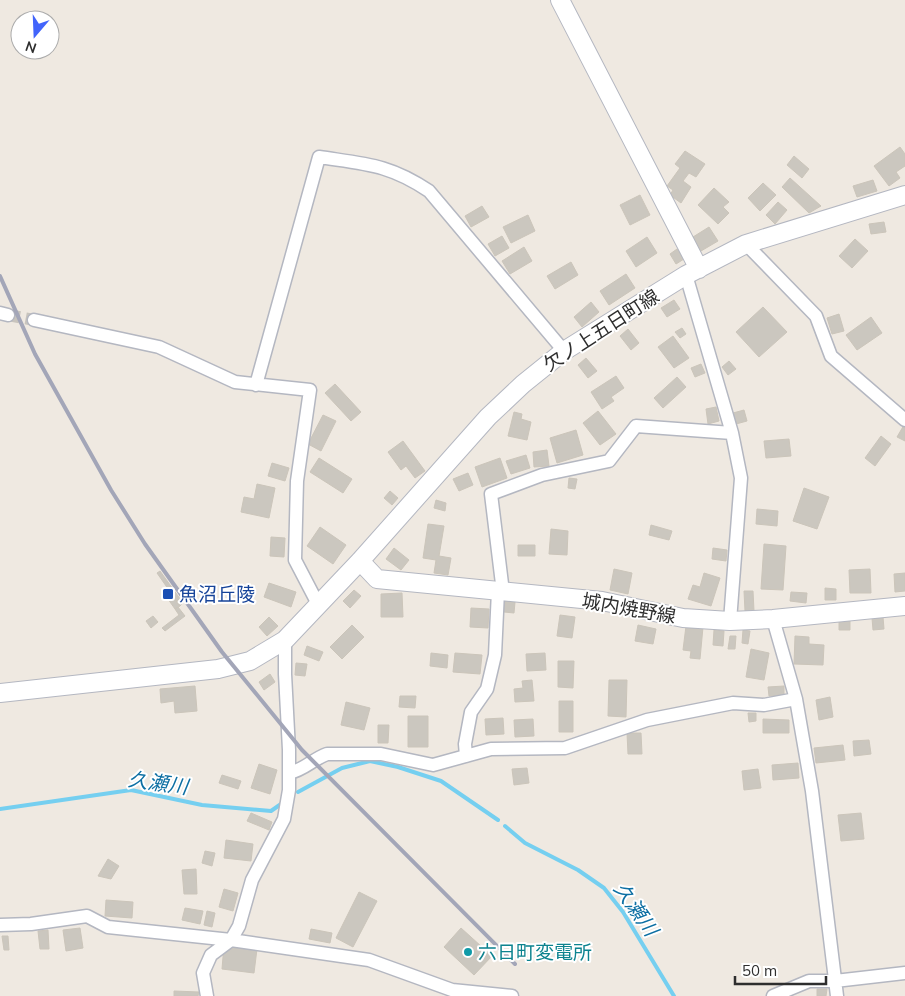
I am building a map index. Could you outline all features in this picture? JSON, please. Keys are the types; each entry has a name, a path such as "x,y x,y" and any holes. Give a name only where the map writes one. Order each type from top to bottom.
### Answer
{"main road":[{"path":"560,0 693,272"},
{"name":"欠ノ上五日町線","path":"0,693 218,669 250,661 285,640 360,561 488,417 564,351 693,272 746,244 905,195"},
{"name":"城内焼野線","path":"360,561 377,579 602,601 683,618 730,621 773,619 905,606"}],"street":[{"path":"256,385 319,157 382,166 408,177 430,192 564,351"},
{"path":"746,244 816,316 831,356 905,420"},
{"path":"693,272 741,478 730,621"},
{"path":"34,320 159,346 235,382 310,390 297,481 295,560 319,606"},
{"path":"466,756 464,744 471,712 487,689 496,655 500,591 491,494 542,475 609,461 636,426 732,433"},
{"path":"773,619 796,699 812,791 837,996"},
{"path":"207,996 203,973 211,955 231,940 239,926 252,880 284,819 289,773 285,640"},
{"path":"289,773 299,771 319,757 327,754 381,754 432,765 491,749 565,748 656,718 733,702 764,705 796,699"},
{"path":"0,925 31,924 87,916 108,927 231,940 369,960 452,990 512,996"},
{"path":"773,996 809,981 835,981 905,973"}],"building":[{"path":"900,147 905,154 905,166 896,172 900,178 889,186 874,166"},
{"path":"685,151 705,164 696,177 689,173 683,181 691,187 681,203 670,195 673,190 667,186 680,168 675,164"},
{"path":"794,156 809,169 802,178 787,165"},
{"path":"790,178 821,206 809,213 782,187"},
{"path":"873,180 877,191 857,197 853,186"},
{"path":"763,183 776,195 760,211 748,198"},
{"path":"714,188 729,202 723,207 729,213 718,224 698,205"},
{"path":"640,195 650,215 630,225 620,205"},
{"path":"778,202 787,210 775,224 766,215"},
{"path":"482,206 489,217 471,227 465,216"},
{"path":"528,215 535,231 511,243 503,227"},
{"path":"884,222 886,232 871,234 869,224"},
{"path":"709,227 718,241 701,251 693,237"},
{"path":"502,236 509,248 495,256 488,244"},
{"path":"647,237 657,253 636,267 626,251"},
{"path":"855,239 868,251 852,268 839,256"},
{"path":"524,247 532,261 510,274 502,261"},
{"path":"677,249 684,259 676,264 670,254"},
{"path":"571,262 578,275 555,289 547,276"},
{"path":"626,274 635,288 609,305 600,291"},
{"path":"674,300 680,309 667,317 661,308"},
{"path":"591,302 599,312 582,327 574,317"},
{"path":"763,307 787,332 759,357 736,332"},
{"path":"839,314 844,331 832,334 827,318"},
{"path":"871,317 882,333 857,350 846,335"},
{"path":"682,328 686,334 680,338 675,332"},
{"path":"628,329 639,343 631,350 620,336"},
{"path":"673,336 689,358 674,368 658,347"},
{"path":"586,358 597,371 588,378 578,365"},
{"path":"729,361 736,369 728,375 722,367"},
{"path":"701,364 705,373 695,377 691,368"},
{"path":"616,376 624,388 611,397 614,401 602,409 591,392"},
{"path":"677,377 686,387 663,408 654,398"},
{"path":"335,384 361,412 351,421 325,393"},
{"path":"716,407 719,421 708,424 706,409"},
{"path":"744,410 747,421 736,424 733,413"},
{"path":"598,411 616,434 600,445 583,423"},
{"path":"514,412 522,414 521,419 531,422 527,440 508,436"},
{"path":"323,415 336,421 321,451 308,444"},
{"path":"905,426 905,441 897,437"},
{"path":"576,430 583,455 557,463 550,438"},
{"path":"881,436 891,444 875,466 865,458"},
{"path":"789,439 791,456 766,458 764,441"},
{"path":"403,441 425,471 415,478 406,466 401,470 388,452"},
{"path":"547,450 549,466 534,467 533,452"},
{"path":"526,455 530,468 511,474 506,461"},
{"path":"319,458 352,479 343,493 310,472"},
{"path":"500,458 507,478 482,487 475,467"},
{"path":"272,463 289,468 285,481 268,476"},
{"path":"468,473 473,485 459,491 453,479"},
{"path":"569,478 577,479 575,489 568,488"},
{"path":"257,484 275,488 269,518 241,512 244,497 254,499"},
{"path":"804,488 829,497 817,529 793,521"},
{"path":"390,491 398,498 392,505 384,498"},
{"path":"436,500 446,503 445,511 434,508"},
{"path":"757,509 778,511 777,526 756,524"},
{"path":"428,524 444,526 439,556 451,558 448,575 434,573 436,560 423,558"},
{"path":"651,525 672,531 669,540 649,535"},
{"path":"320,527 346,545 333,564 307,546"},
{"path":"551,529 568,531 567,555 549,554"},
{"path":"271,537 285,538 284,557 270,556"},
{"path":"764,544 786,546 783,590 761,589"},
{"path":"518,545 535,545 535,556 518,556"},
{"path":"394,548 409,560 401,570 386,559"},
{"path":"713,548 727,550 726,561 712,559"},
{"path":"614,569 632,573 628,594 610,590"},
{"path":"870,569 871,593 850,593 849,570"},
{"path":"160,571 183,603 180,606 157,573"},
{"path":"704,573 720,578 711,606 688,599 693,585 700,587"},
{"path":"905,573 905,591 895,592 894,574"},
{"path":"269,583 296,592 291,607 264,597"},
{"path":"167,588 180,606 175,609 163,592"},
{"path":"825,588 836,589 836,600 825,600"},
{"path":"354,590 361,596 350,608 343,601"},
{"path":"744,591 753,591 754,611 745,611"},
{"path":"791,592 807,593 806,603 790,601"},
{"path":"402,593 403,617 381,617 381,594"},
{"path":"505,601 515,602 514,613 504,612"},
{"path":"178,607 185,616 165,631 162,628 179,615 175,609"},
{"path":"471,608 489,609 488,628 470,627"},
{"path":"560,615 575,617 572,638 557,636"},
{"path":"153,616 158,622 151,628 146,621"},
{"path":"269,617 278,626 267,636 259,627"},
{"path":"883,617 884,629 873,630 872,618"},
{"path":"839,619 850,619 850,630 839,630"},
{"path":"352,625 364,637 342,659 330,647"},
{"path":"638,625 656,629 653,644 635,641"},
{"path":"686,626 703,627 700,659 690,658 691,651 683,650"},
{"path":"714,630 724,631 723,646 713,645"},
{"path":"743,630 750,631 748,644 742,643"},
{"path":"730,636 736,636 735,649 728,649"},
{"path":"795,636 809,637 809,644 824,645 823,665 794,664"},
{"path":"307,646 323,652 319,661 304,655"},
{"path":"751,649 769,653 764,680 746,677"},
{"path":"431,653 448,655 447,668 430,666"},
{"path":"455,653 482,655 480,674 453,672"},
{"path":"545,653 546,670 527,671 526,654"},
{"path":"558,661 574,661 573,688 558,687"},
{"path":"296,663 307,664 305,676 295,675"},
{"path":"270,674 275,682 264,690 259,682"},
{"path":"532,680 534,701 515,702 514,689 523,688 522,681"},
{"path":"609,680 627,680 626,717 608,716"},
{"path":"195,686 197,711 175,713 174,701 161,703 160,689"},
{"path":"784,686 784,695 769,696 768,687"},
{"path":"400,696 416,696 415,708 399,707"},
{"path":"830,697 833,717 819,720 816,700"},
{"path":"559,701 573,701 573,732 559,732"},
{"path":"346,702 370,708 364,730 341,725"},
{"path":"748,713 756,713 756,721 749,722"},
{"path":"408,716 428,716 428,747 408,747"},
{"path":"503,718 504,734 486,735 485,719"},
{"path":"533,719 534,736 515,737 514,720"},
{"path":"763,719 789,720 789,733 763,733"},
{"path":"378,725 389,725 388,743 378,743"},
{"path":"627,733 641,733 642,754 628,754"},
{"path":"869,740 871,754 854,756 853,741"},
{"path":"843,745 845,760 816,763 814,748"},
{"path":"798,763 799,778 773,780 772,765"},
{"path":"259,764 277,770 270,794 251,788"},
{"path":"527,768 529,783 514,785 512,769"},
{"path":"758,769 761,788 744,790 742,771"},
{"path":"222,775 241,781 238,789 219,783"},
{"path":"251,813 272,822 269,830 247,821"},
{"path":"861,813 864,839 841,841 838,815"},
{"path":"226,840 253,844 251,861 224,858"},
{"path":"205,851 215,853 212,866 202,863"},
{"path":"108,859 119,866 111,879 98,876"},
{"path":"196,869 197,894 184,894 182,870"},
{"path":"224,889 238,893 233,911 219,907"},
{"path":"359,892 377,901 353,947 336,938"},
{"path":"106,900 133,902 132,918 105,916"},
{"path":"185,908 203,911 200,924 182,920"},
{"path":"207,911 215,913 212,927 204,925"},
{"path":"80,928 83,948 66,951 63,930"},
{"name":"六日町変電所","path":"461,928 492,956 474,975 444,947"},
{"path":"311,929 332,933 330,943 309,939"},
{"path":"48,930 49,949 40,949 38,931"},
{"path":"2,936 8,936 9,950 4,950"},
{"path":"224,945 257,949 254,973 222,969"},
{"path":"817,989 827,989 826,996 817,996"},
{"path":"174,991 199,992 198,996 174,996"}],"waterway":[{"name":"久瀬川","path":"298,792 342,768 370,761 398,767 441,781 498,820"},
{"name":"久瀬川","path":"0,809 131,790 202,805 271,811 281,804"},
{"name":"久瀬川","path":"505,826 525,843 578,870 604,888 623,912 674,996"}],"tunnel":[{"path":"8,315 34,320"}],"railway":[{"path":"0,276 35,354 111,490 145,544 222,652 302,750 515,964"}],"place":[{"name":"魚沼丘陵","path":"168,594"},
{"name":"六日町変電所","path":"468,952"}]}
